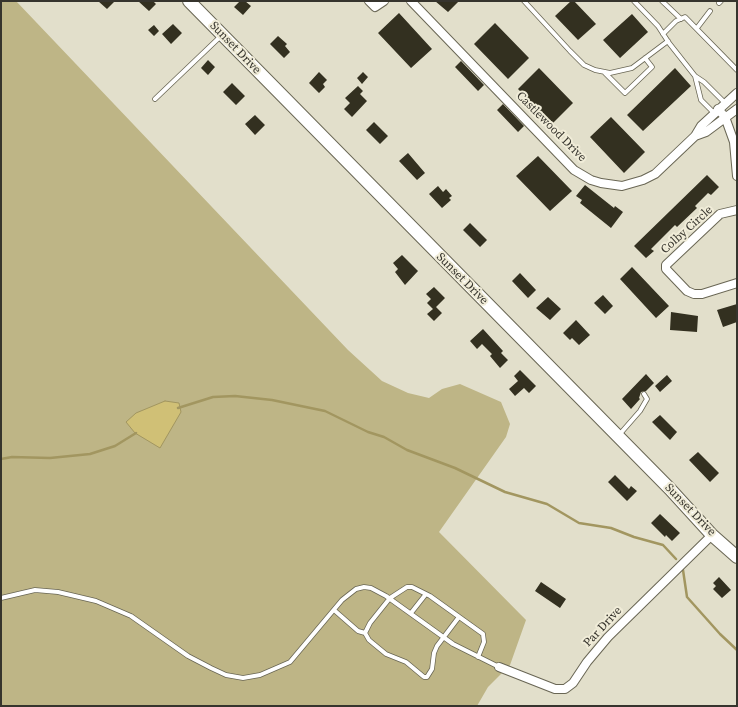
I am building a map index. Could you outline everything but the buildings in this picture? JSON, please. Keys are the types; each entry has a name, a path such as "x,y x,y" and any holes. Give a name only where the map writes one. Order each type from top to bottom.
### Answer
{"street":[{"name":"Sunset Drive","path":"189,1 618,436 712,535 737,557"},
{"path":"369,1 375,7 384,1"},
{"name":"Castlewood Drive","path":"411,1 574,170 591,180 622,186 643,180 655,174 694,136 701,126 737,93"},
{"path":"719,109 724,117 734,142 737,176"},
{"name":"Castlewood Drive","path":"694,136 706,132 724,117 737,109"},
{"name":"Colby Circle","path":"737,210 720,214 666,265 666,269 687,291 694,294 702,294 737,284"},
{"name":"Par Drive","path":"499,667 555,689 565,689 573,683 587,662 608,637 712,535"}],"lane":[{"path":"524,1 584,65 595,70 604,72 623,71 632,68 668,41"},
{"path":"634,1 663,34 695,76 704,82 719,109"},
{"path":"662,1 681,19"},
{"path":"697,28 710,11"},
{"path":"663,34 685,17 737,69"},
{"path":"155,99 222,35"},
{"path":"604,72 625,93 652,67 645,58"},
{"path":"695,76 699,96 719,109"},
{"path":"618,436 640,411 647,399 644,394"},
{"path":"365,633 370,623 390,598 407,587 412,587 426,594 483,634 484,642 478,657"},
{"path":"1,598 35,590 58,592 96,601 131,616 188,656 226,675 243,678 260,675 290,662 342,600 356,589 371,588 390,598 444,636 478,657 499,667"},
{"path":"411,613 426,594"},
{"path":"334,610 358,631 365,633 369,640 386,654 406,662 424,677 429,674 434,653 444,636 459,616"}],"shaded area":[{"path":"1,1 16,1 348,350 382,381 408,393 429,398 442,389 460,384 501,402 510,424 506,437 439,532 526,620 510,665 488,687 477,706 1,706"},
{"path":"165,401 179,403 181,412 160,448 135,433 126,422 136,413"}],"waterway":[{"path":"178,408 213,397 235,396 272,400 325,411 368,432 384,437 407,450 455,468 505,492 547,504 579,523 611,528 634,537 663,545 676,559"},
{"path":"1,459 12,457 50,458 90,454 115,446 136,433"},
{"path":"683,570 687,597 720,634 737,650"}]}
